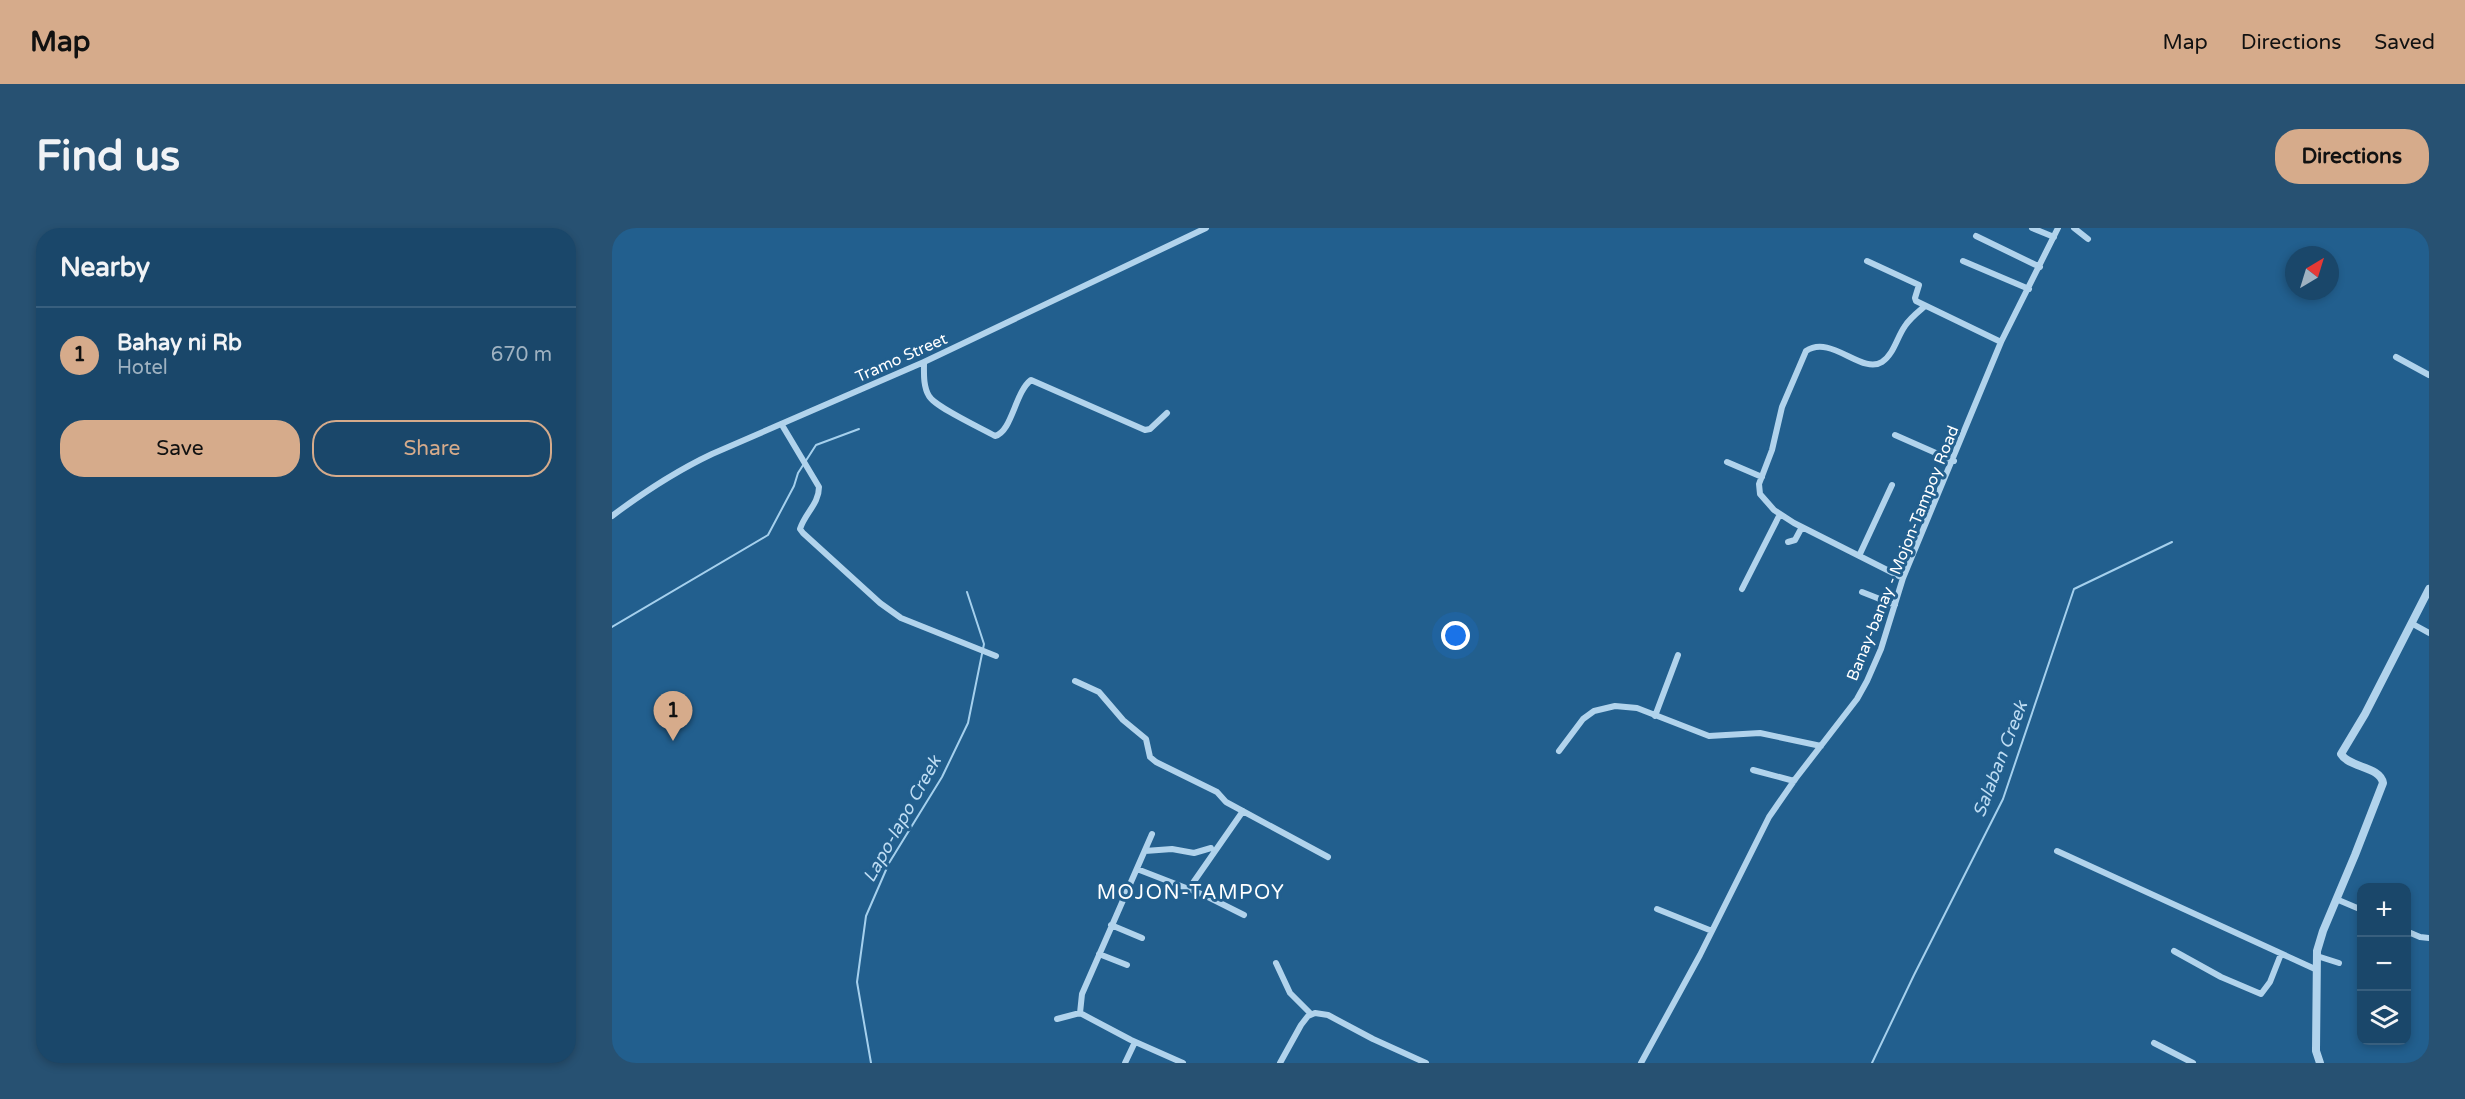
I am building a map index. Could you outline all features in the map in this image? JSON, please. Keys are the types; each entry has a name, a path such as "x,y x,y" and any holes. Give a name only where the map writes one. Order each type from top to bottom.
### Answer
{"street":[{"name":"Tramo Street","path":"612,516 643,492 681,469 924,362 1206,228"},
{"path":"2032,228 2054,237"},
{"name":"Banay-banay - Mojon-Tampoy Road","path":"1641,1063 1712,931 1769,818 1857,699 1867,681 1881,649 1904,578 2001,342 2058,228"},
{"path":"2074,228 2088,239"},
{"path":"1976,236 2040,267"},
{"path":"1866,261 1918,285 1915,298 1925,306 2001,342"},
{"path":"1963,261 2028,289"},
{"path":"1904,578 1780,514 1760,494 1759,484 1772,450 1782,408 1806,351 1812,347 1821,346 1869,364 1880,363 1890,353 1906,323 1925,306"},
{"path":"2396,357 2429,375"},
{"path":"924,362 924,382 929,396 937,405 995,436 1004,431 1024,387 1031,380 1145,430 1167,413"},
{"path":"782,426 819,488 819,496 802,523 800,529 803,533 880,603 901,618 996,656"},
{"path":"1895,435 1953,461"},
{"path":"1727,462 1762,477"},
{"path":"1859,556 1892,485"},
{"path":"1742,589 1780,514"},
{"path":"1788,542 1795,540 1802,527"},
{"path":"2320,1063 2316,1051 2315,969 2317,956 2323,931 2383,783 2379,775 2345,760 2341,753 2365,714 2429,589"},
{"path":"1862,592 1895,605"},
{"path":"2411,623 2429,633"},
{"path":"1655,716 1678,655"},
{"path":"1075,681 1099,692 1123,720 1146,739 1150,757 1217,792 1226,802 1328,857"},
{"path":"1559,751 1583,719 1594,711 1624,706 1637,708 1709,736 1760,733 1821,746"},
{"path":"1753,770 1794,782"},
{"path":"1188,890 1243,811"},
{"path":"1080,1013 1082,994 1131,876 1137,869 1152,834"},
{"path":"1145,851 1172,849 1194,853 1211,848"},
{"path":"2057,851 2315,969"},
{"path":"1137,869 1244,915"},
{"path":"2336,899 2357,908"},
{"path":"1657,909 1712,931"},
{"path":"1111,925 1142,938"},
{"path":"2411,933 2429,938"},
{"path":"2174,951 2221,977 2260,994 2267,987 2281,954"},
{"path":"1099,954 1127,965"},
{"path":"2317,956 2339,963"},
{"path":"1276,963 1290,993 1311,1014 1328,1015 1425,1063"},
{"path":"1057,1019 1080,1013 1135,1042 1183,1063"},
{"path":"1280,1063 1301,1025 1311,1014"},
{"path":"1125,1063 1135,1042"},
{"path":"2154,1043 2193,1063"}],"waterway":[{"path":"612,627 768,535 794,486 798,473 816,445 859,429"},
{"name":"Salaban Creek","path":"1872,1063 2003,799 2074,589 2172,542"},
{"name":"Lapo-lapo Creek","path":"871,1063 857,982 866,916 889,863 942,777 968,723 984,644 967,592"}],"place":[{"name":"Bahay ni Rb","path":"673,741"}],"district":[{"name":"MOJON-TAMPOY","path":"1191,892"}]}
